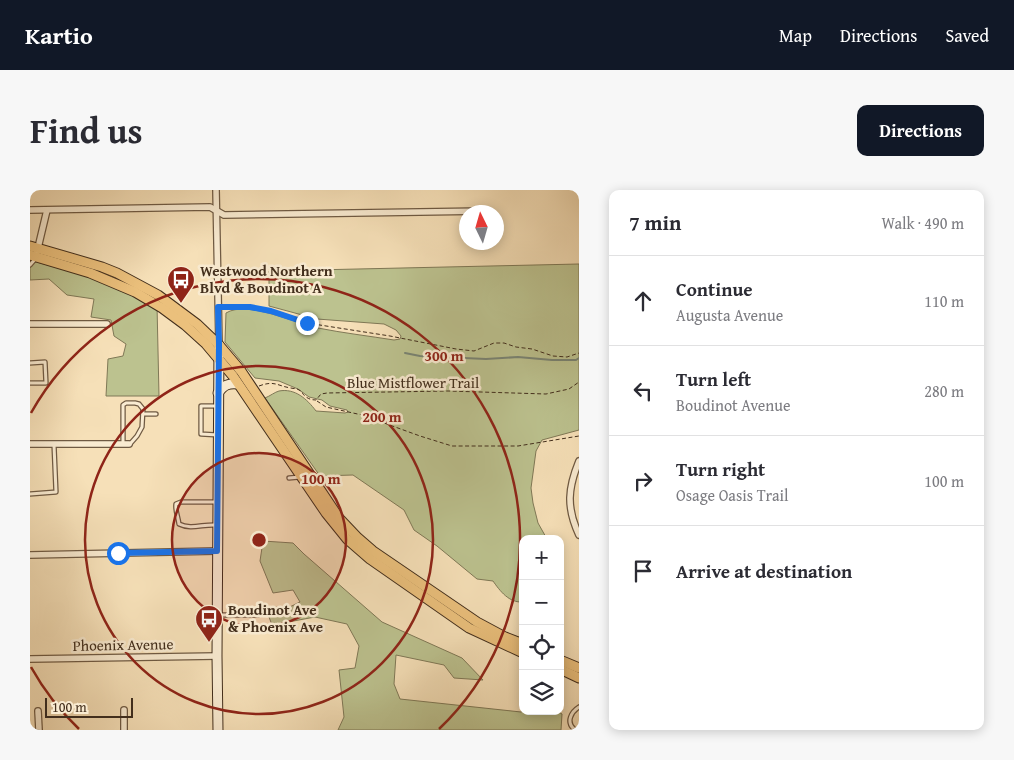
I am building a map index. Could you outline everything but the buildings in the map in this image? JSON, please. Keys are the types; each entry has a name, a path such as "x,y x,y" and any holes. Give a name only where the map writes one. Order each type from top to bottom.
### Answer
{"main road":[{"path":"34,251 102,267 126,283 135,292 176,318 206,344 304,474 339,518 358,538 404,578 477,622 488,633 519,651"},
{"path":"126,283 158,295 197,324 219,344 253,389 304,474"},
{"path":"488,633 519,643"},
{"path":"564,662 577,670"},
{"path":"564,669 577,670"}],"street":[{"path":"216,190 219,344 217,525 218,730"},
{"path":"30,210 210,207 224,215 459,211"},
{"path":"34,251 47,210"},
{"path":"30,324 107,324"},
{"path":"218,393 226,384 238,384"},
{"path":"30,444 126,444"},
{"path":"579,461 571,481 569,502 579,535"},
{"path":"30,554 217,551"},
{"name":"Phoenix Avenue","path":"30,659 217,656"},
{"path":"124,710 124,730"},
{"path":"38,711 39,730"}],"lane":[{"path":"30,265 34,251"},
{"path":"30,362 45,362 46,383 30,383"},
{"path":"126,403 139,404 143,409 142,427 126,444 123,405 126,403"},
{"path":"218,406 201,406 201,434 218,435"},
{"path":"143,414 156,414"},
{"path":"30,494 56,492 54,445"},
{"path":"289,478 304,474"},
{"path":"217,525 189,527 180,525 178,524 178,514 175,508 176,504 181,502 218,502"},
{"path":"217,616 256,615 261,614 264,610 289,609"},
{"path":"574,729 570,724 571,713 579,707"}],"path":[{"path":"218,307 250,307 271,311 307,323 456,349 474,351 494,343 504,343 553,356 567,357 579,353"},
{"name":"Blue Mistflower Trail","path":"316,400 321,394 327,393 448,391 546,394 569,389 579,382"},
{"path":"253,389 267,383 296,388 304,396 311,400 316,400 326,407 362,416 452,446 518,446 579,436"}],"green space":[{"path":"33,261 94,278 157,305 159,396 106,396 108,359 123,356 126,344 114,336 111,320 91,317 94,299 67,295 49,279 30,280 30,267"},
{"path":"579,264 579,430 542,440 536,451 531,488 538,523 545,535 519,535 519,602 509,598 493,581 477,579 414,530 404,510 353,475 320,476 265,398 279,391 290,391 300,395 316,411 345,413 348,412 347,410 330,406 322,400 309,397 298,389 279,381 255,378 225,342 226,313 246,309 271,314 318,328 346,333 394,340 400,339 401,336 396,330 384,324 317,319 269,306 269,271"},
{"path":"263,541 293,543 382,622 462,658 483,680 454,678 444,665 396,655 394,684 400,699 519,712 519,715 562,715 561,730 338,730 344,717 339,670 355,668 359,646 347,624 315,617 272,625 269,617 300,602 293,590 273,593 260,561"}],"waterway":[{"path":"405,353 420,356 486,359 518,357 576,360 579,358"}],"place":[{"name":"Westwood Northern Blvd & Boudinot A","path":"181,304"},
{"name":"Boudinot Ave & Phoenix Ave","path":"209,643"}],"route":[{"path":"118,553 217,551 218,307 250,307 271,311 307,323"}]}
